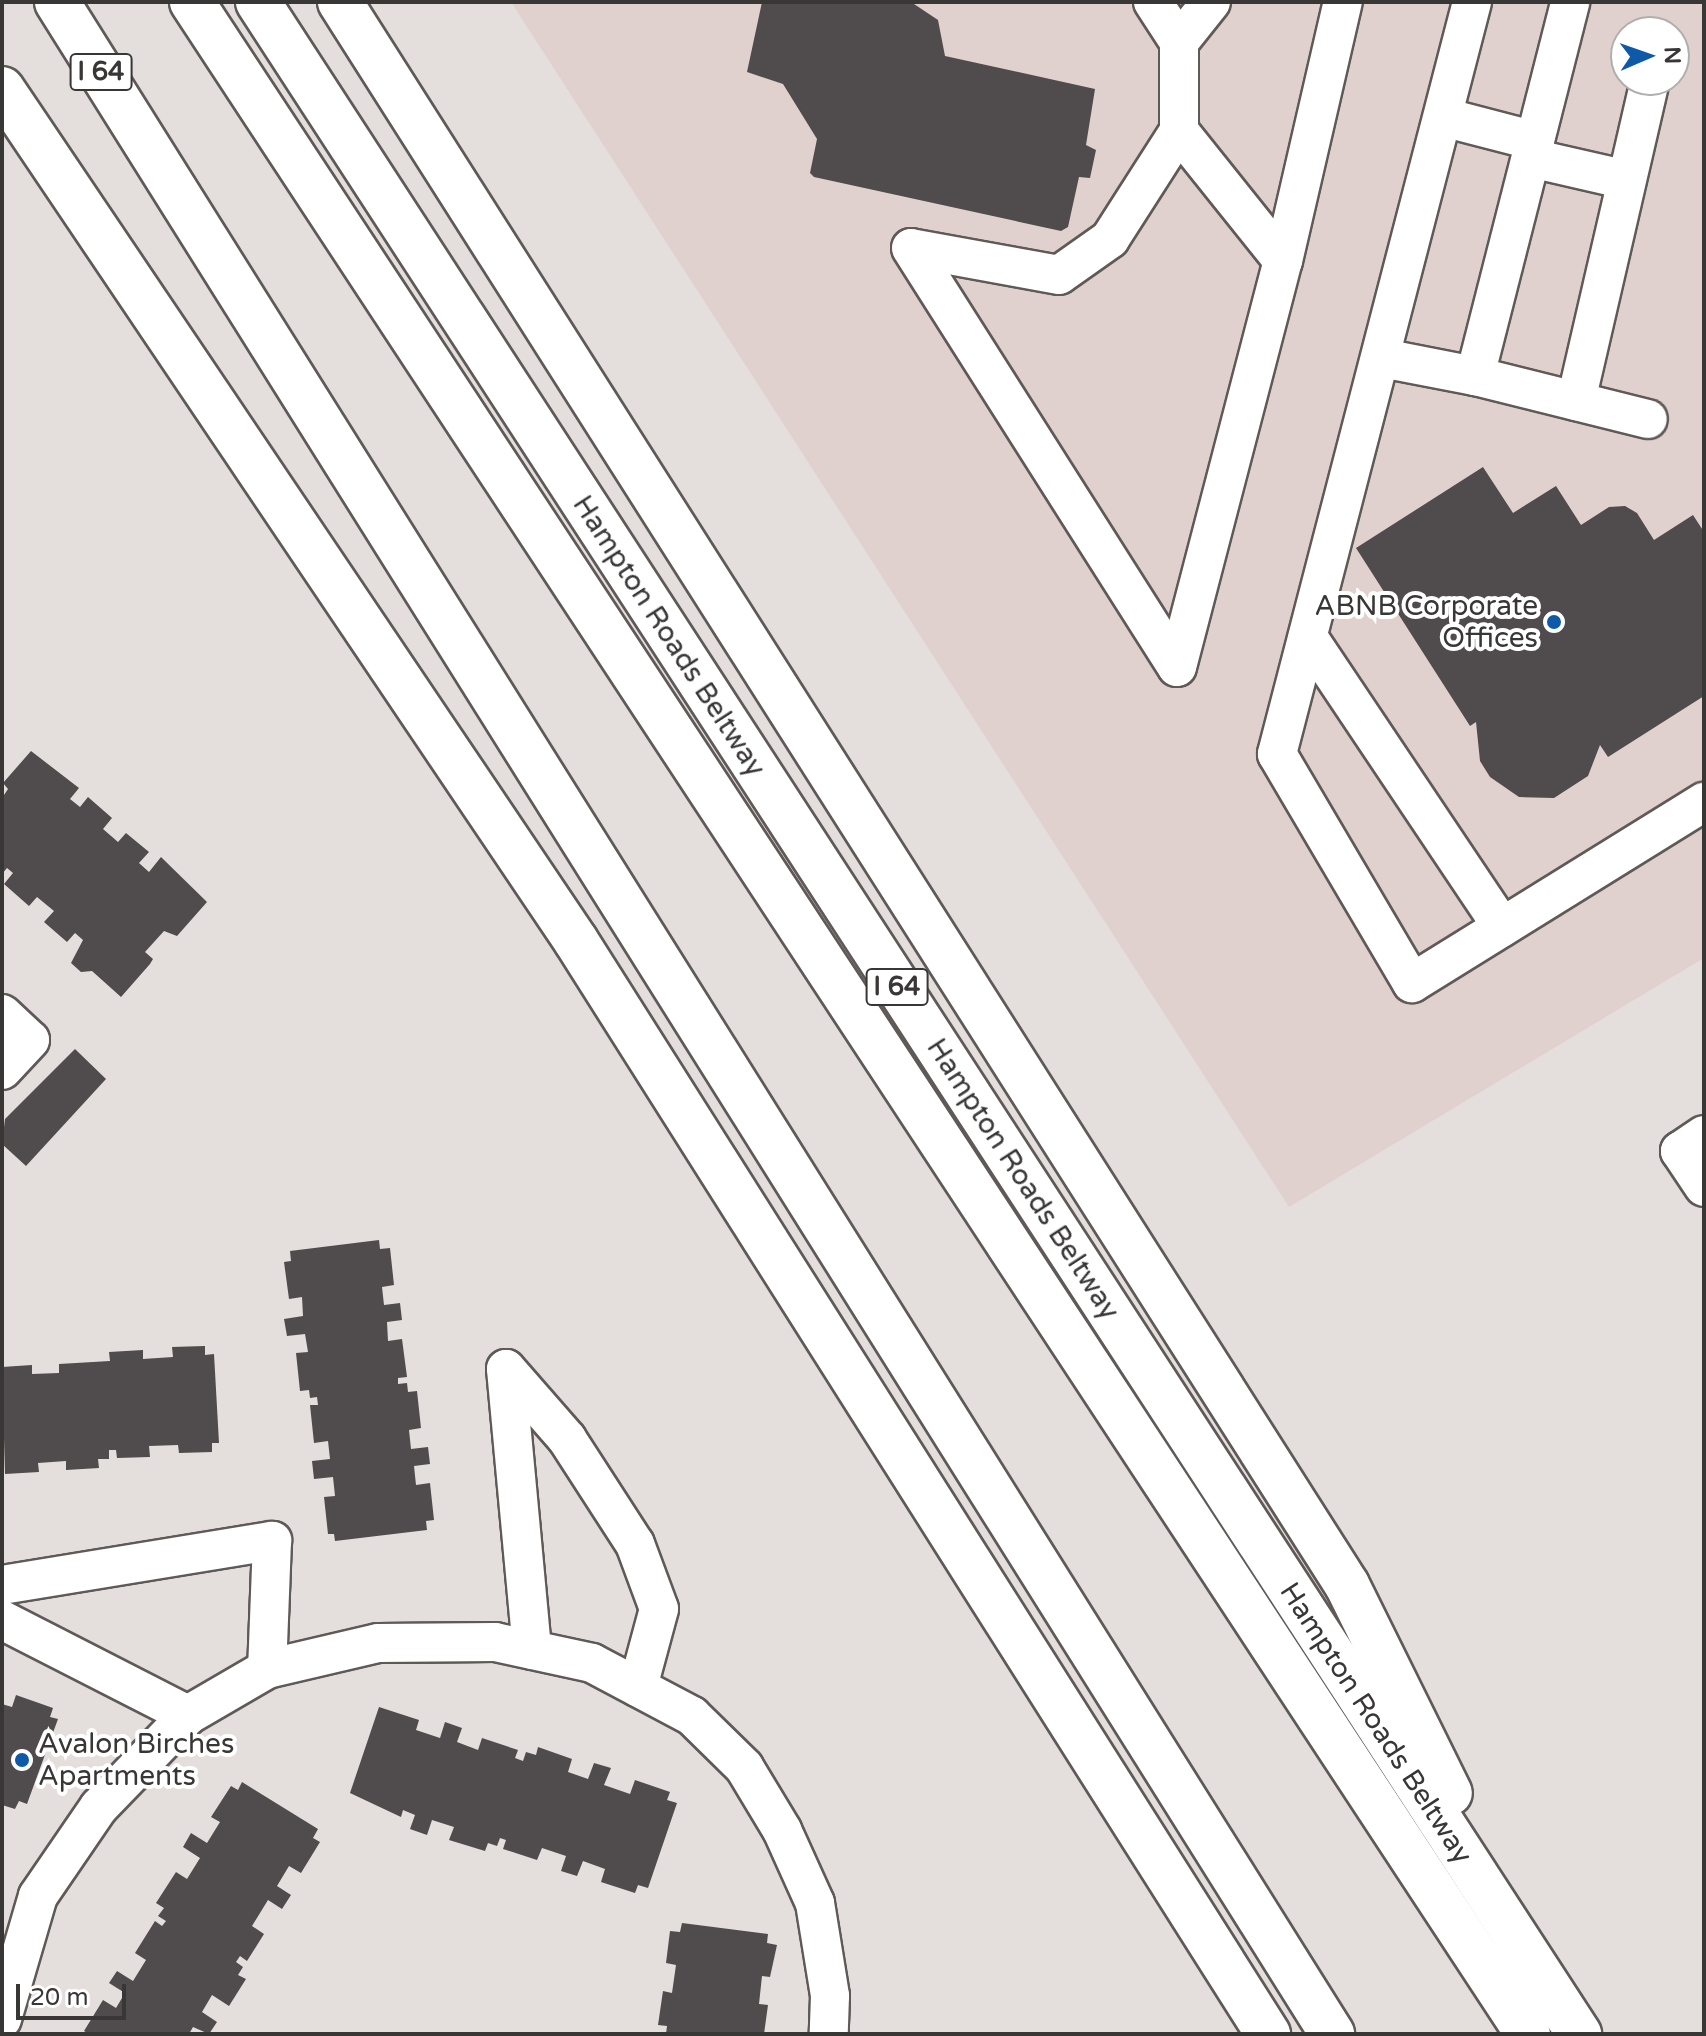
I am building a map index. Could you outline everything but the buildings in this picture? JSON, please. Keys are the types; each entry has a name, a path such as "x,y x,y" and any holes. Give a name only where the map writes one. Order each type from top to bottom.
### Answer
{"highway":[{"name":"I 64","path":"57,2 1332,2034"},
{"path":"82,2 144,142"},
{"path":"192,2 1528,2034"},
{"name":"Hampton Roads Beltway","path":"258,2 1579,2034"},
{"path":"340,2 1347,1585 1537,1971"},
{"path":"2,89 576,941 1268,2034"}],"street":[{"path":"1153,2 1179,42 1179,131 1110,239 1059,275 911,248 1177,667 1283,261 1343,2"},
{"path":"1179,42 1211,2"},
{"path":"1472,2 1277,754 1412,983 1704,802"},
{"path":"1475,376 1570,2"},
{"path":"1576,401 1646,96"},
{"path":"1443,117 1627,180"},
{"path":"1179,131 1283,261"},
{"path":"1382,358 1475,376 1648,419"},
{"path":"1308,637 1502,927"},
{"path":"2,1014 30,1040 2,1070"},
{"path":"1704,1135 1680,1151 1704,1187"},
{"path":"532,1650 506,1369 567,1439 635,1544 659,1609 638,1687"},
{"path":"2,1585 272,1541 267,1669"},
{"path":"2,1620 188,1715"},
{"path":"2,2019 15,1922 38,1896 99,1807 188,1715 267,1669 378,1643 495,1642 592,1663 692,1716 744,1767 782,1830 815,1903 830,1996 829,2034"}],"shaded area":[{"path":"511,2 1704,2 1704,958 1289,1207"}],"place":[{"name":"ABNB Corporate Offices","path":"1554,622"},
{"name":"Avalon Birches Apartments","path":"22,1760"}]}
